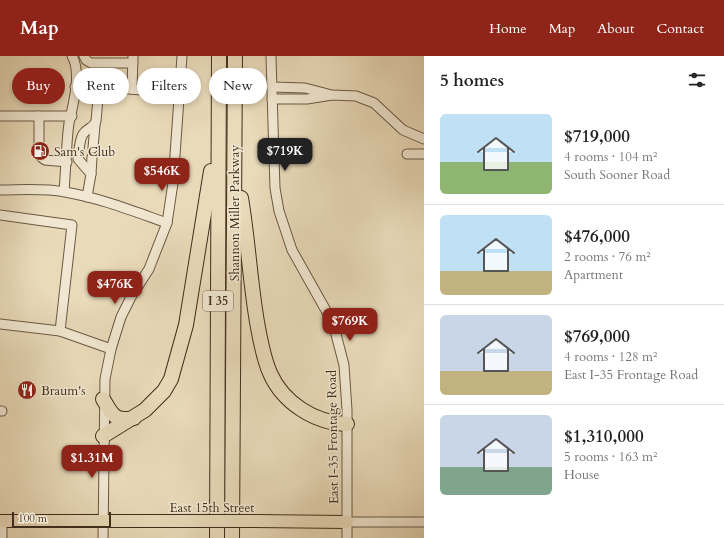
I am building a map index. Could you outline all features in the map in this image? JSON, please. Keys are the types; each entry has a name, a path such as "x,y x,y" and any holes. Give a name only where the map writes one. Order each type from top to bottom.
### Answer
{"highway":[{"name":"Shannon Miller Parkway","path":"217,538 219,56"},
{"name":"Shannon Miller Parkway","path":"232,538 235,56"},
{"path":"103,436 146,410 164,391 171,379 176,364 194,285 218,125"},
{"path":"234,160 246,233 254,302 262,350 270,374 281,391 301,409 317,419 327,422 347,424"},
{"path":"103,399 114,416 121,420 135,418"}],"main road":[{"name":"East 15th Street","path":"1,521 347,522"}],"street":[{"path":"72,56 75,68"},
{"path":"84,56 86,60 91,63 133,60"},
{"path":"90,56 94,60 133,60"},
{"path":"181,68 182,56"},
{"name":"East I-35 Frontage Road","path":"272,56 275,188 279,211 292,250 324,305 339,343 347,386 347,538"},
{"path":"132,89 133,60"},
{"path":"272,87 305,88 332,95"},
{"path":"129,89 137,89"},
{"path":"272,99 307,99 332,95 345,95 364,99 380,108 403,130 424,139"},
{"path":"64,192 73,104"},
{"path":"87,197 91,174 97,104"},
{"path":"103,538 103,399 110,349 121,318 151,263 167,223 174,183 178,104"},
{"path":"0,116 72,116"},
{"path":"40,116 40,145"},
{"path":"91,174 78,159 83,134 95,125"},
{"path":"407,154 424,154"},
{"path":"41,157 46,160 66,162"},
{"path":"0,190 48,190 64,192 87,197 167,223"},
{"path":"0,215 72,225 60,331"},
{"path":"0,324 60,331 110,349"},
{"path":"1,521 2,538"},
{"name":"East 15th Street","path":"347,522 424,522"}],"place":[{"name":"Sam's Club","path":"40,151"},
{"name":"Braum's","path":"27,390"}]}
